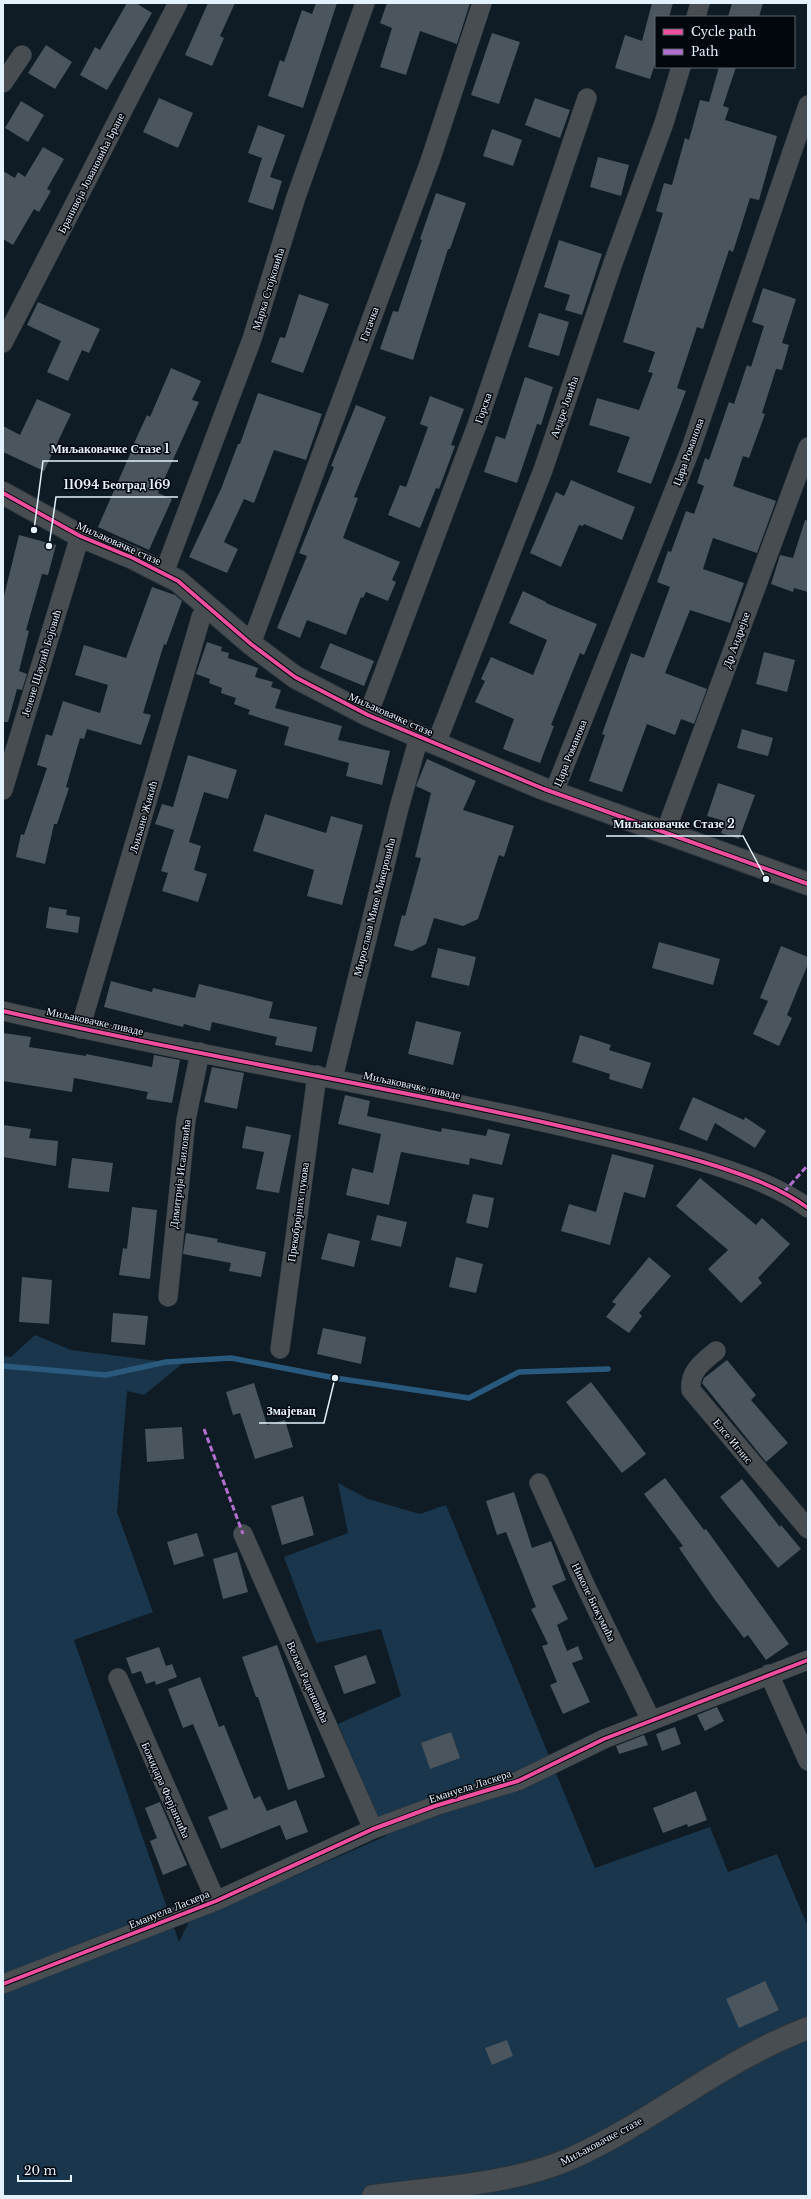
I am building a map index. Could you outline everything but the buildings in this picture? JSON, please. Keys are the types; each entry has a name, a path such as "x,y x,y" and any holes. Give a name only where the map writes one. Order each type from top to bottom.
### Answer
{"street":[{"name":"Бранивоја Јовановића Бране","path":"3,344 178,3"},
{"name":"Марка Стојковића","path":"164,573 252,339 296,197 365,3"},
{"name":"Гатачка","path":"251,644 430,161 482,3"},
{"path":"696,16 700,3"},
{"path":"3,83 22,55"},
{"name":"Андре Јовића","path":"427,740 543,470 613,263 664,124 681,68"},
{"name":"Горска","path":"368,715 477,425 587,98"},
{"name":"Цара Романова","path":"554,792 690,448 808,105"},
{"name":"Др Андрејке","path":"664,833 808,447"},
{"name":"Миљаковачке стазе","path":"3,493 80,536 164,573 178,581 251,644 295,677 368,715 554,792 808,884"},
{"name":"Јелене Шаулић Бојовић","path":"3,790 80,536"},
{"name":"Љиљане Жикић","path":"80,1029 201,617 208,606"},
{"name":"Мирослава Мике Микеровића","path":"325,1076 399,808 427,740"},
{"name":"Миљаковачке ливаде","path":"3,1010 80,1029 325,1076 645,1145 754,1178 792,1197 808,1208"},
{"name":"Димитрија Исаиловића","path":"168,1297 186,1120 200,1052"},
{"name":"Прекобројних пукова","path":"280,1349 325,1076"},
{"name":"Елсе Игнис","path":"716,1351 694,1370 690,1381 691,1390 808,1530"},
{"name":"Николе Бижумића","path":"539,1483 586,1587 651,1720"},
{"name":"Вељка Раденовића","path":"243,1534 373,1829"},
{"name":"Емануела Ласкера","path":"3,1984 216,1901 373,1829 435,1806 518,1781 604,1739 808,1660"},
{"path":"769,1674 808,1761"},
{"name":"Божидара Ферјанчића","path":"118,1678 216,1901"},
{"name":"Миљаковачке стазе","path":"373,2196 453,2187 510,2177 572,2158 666,2105 750,2054 808,2028"}],"shaded area":[{"path":"35,1335 71,1350 182,1364 144,1395 127,1391 117,1512 153,1612 74,1640 179,1942 189,1922 386,1836 338,1724 401,1696 381,1629 316,1643 284,1557 348,1533 338,1483 368,1499 420,1514 446,1505 595,1868 710,1827 728,1872 777,1854 808,1927 808,2196 3,2196 3,1356 11,1357"}],"waterway":[{"path":"3,1366 106,1375 166,1362 231,1358 335,1378 469,1398 519,1372 608,1369"}],"marked path":[{"path":"784,1192 808,1165"},
{"path":"204,1429 243,1534"}],"cycle path":[{"path":"3,493 80,536 133,558 178,581 251,644 295,677 368,715 544,789 808,884"},
{"path":"3,1011 139,1041 479,1108 631,1142 726,1169 774,1188 808,1208"},
{"path":"3,1984 216,1901 373,1829 435,1806 518,1781 604,1739 808,1660"}],"place":[{"name":"Миљаковачке Стазе 1","path":"34,530"},
{"name":"11094 Београд 169","path":"49,546"},
{"name":"Миљаковачке Стазе 2","path":"766,879"},
{"name":"Змајевац","path":"335,1378"}]}
